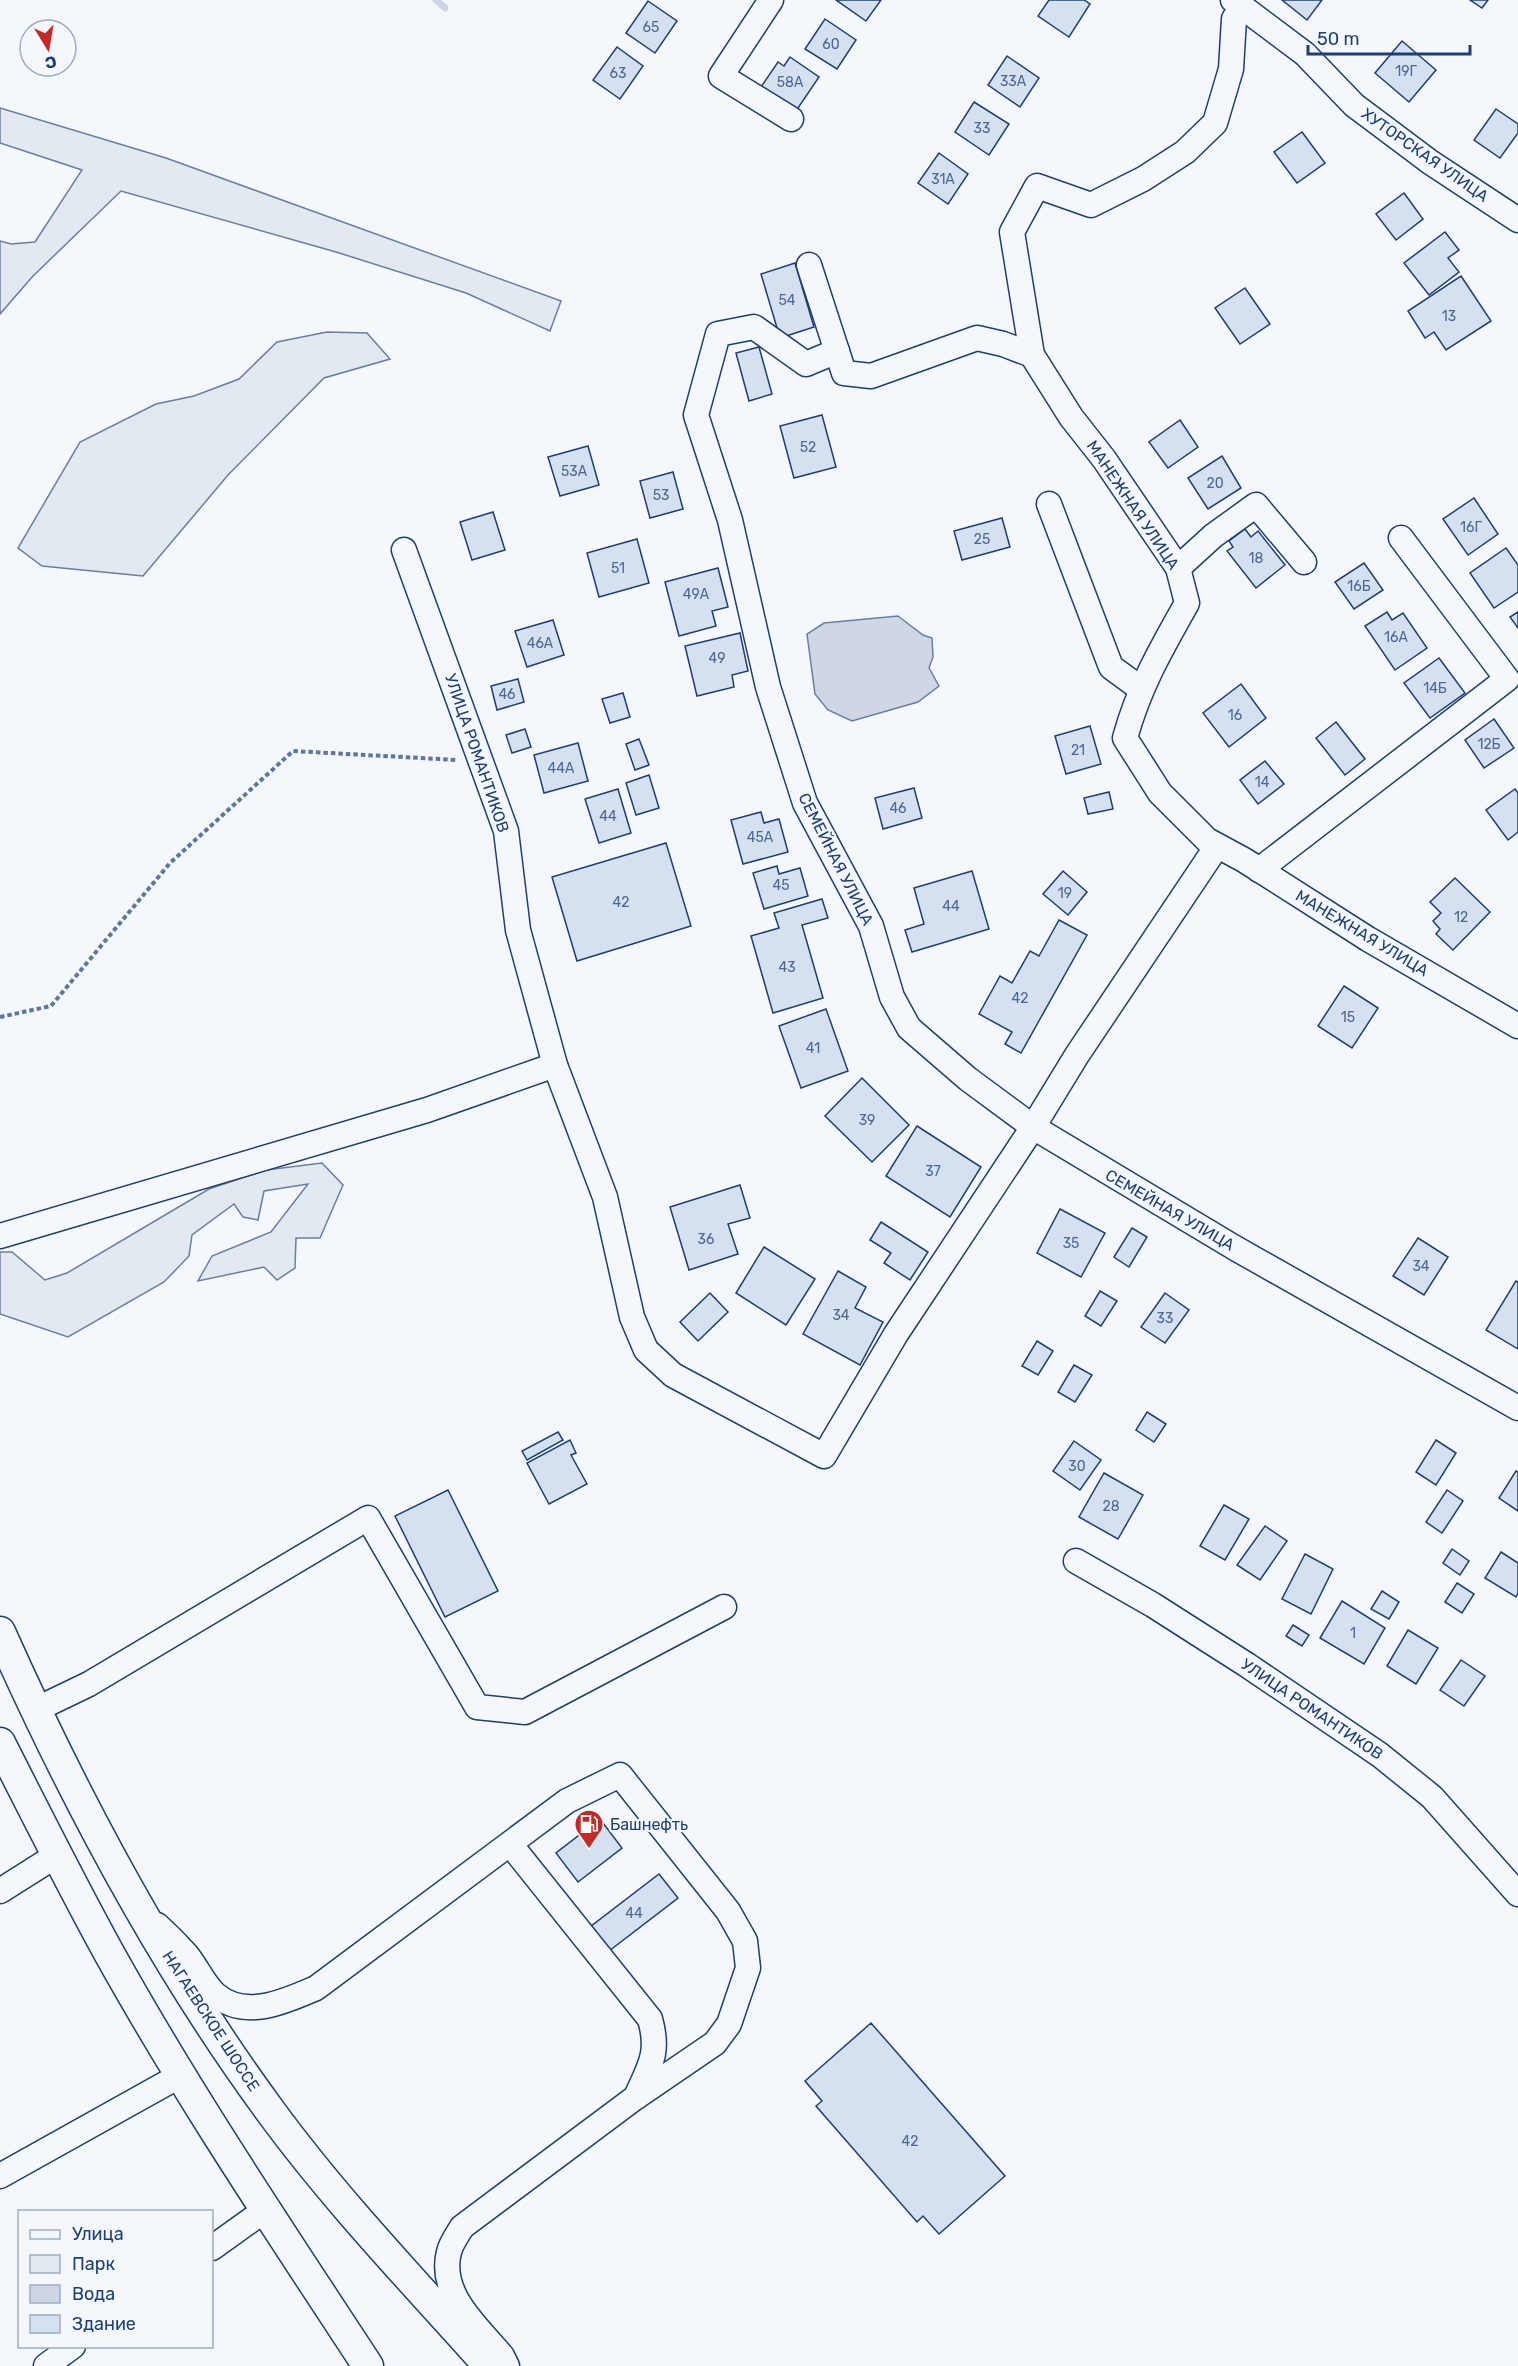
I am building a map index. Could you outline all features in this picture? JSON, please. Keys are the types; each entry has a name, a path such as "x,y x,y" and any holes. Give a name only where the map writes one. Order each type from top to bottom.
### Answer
{"main road":[{"name":"НАГАЕВСКОЕ ШОССЕ","path":"0,1632 35,1710 93,1827 135,1902 213,2029 272,2114 326,2181 489,2366"},
{"path":"0,1743 110,1954 181,2075 265,2210 368,2366"}],"street":[{"path":"771,0 721,76 791,119"},
{"name":"ХУТОРСКАЯ УЛИЦА","path":"1238,3 1305,54 1354,105 1430,162 1515,210"},
{"name":"МАНЕЖНАЯ УЛИЦА","path":"1238,3 1234,19 1231,69 1215,123 1185,152 1143,179 1091,205 1037,186 1012,232 1032,355 1071,417 1104,459 1178,568 1187,603 1134,704 1125,738 1160,793 1207,840 1368,939 1518,1026"},
{"path":"809,265 844,373 871,376 977,338 1003,344 1032,355"},
{"name":"СЕМЕЙНАЯ УЛИЦА","path":"837,351 806,364 754,327 718,334 696,415 730,520 768,687 805,803 871,926 892,996 909,1028 968,1079 1033,1127 1225,1242 1518,1408"},
{"path":"1049,504 1112,667 1141,689"},
{"path":"1178,568 1213,536 1256,505 1304,562"},
{"path":"1259,870 1512,686 1401,538"},
{"name":"УЛИЦА РОМАНТИКОВ","path":"404,550 506,831 518,930 555,1065 605,1197 632,1317 646,1350 673,1375 824,1456 896,1334 1033,1127"},
{"path":"1033,1127 1077,1054 1217,846"},
{"path":"0,1236 427,1110 555,1065"},
{"path":"35,1710 89,1684 368,1518 477,1707 525,1712 724,1607"},
{"name":"УЛИЦА РОМАНТИКОВ","path":"1076,1561 1153,1605 1380,1755 1432,1797 1518,1894"},
{"path":"135,1902 187,1955 216,1995 234,2005 259,2008 286,2002 316,1988 567,1801 620,1775 728,1911 745,1941 748,1968 729,2024 714,2043 636,2097 462,2227 449,2251 447,2272 453,2297 502,2356 507,2366"},
{"path":"510,1844 651,2019 655,2055 636,2097"},
{"path":"0,1891 57,1855"},
{"path":"0,2176 181,2075"},
{"path":"213,2247 265,2210"},
{"path":"46,2366 70,2348"}],"path":[{"path":"0,1017 51,1006 170,863 293,751 413,759 481,760"}],"green space":[{"path":"0,108 166,158 561,301 550,331 466,293 336,252 121,191 33,276 0,314 0,241 11,244 35,242 82,170 0,143"},
{"path":"327,332 367,333 390,359 324,378 228,475 143,576 42,566 18,548 80,442 156,404 194,396 239,379 277,342"},
{"path":"322,1163 343,1185 320,1238 296,1238 295,1268 277,1280 264,1267 198,1281 212,1256 271,1232 308,1184 264,1191 258,1220 243,1217 234,1204 192,1235 189,1256 164,1282 68,1337 0,1314 0,1252 12,1252 45,1280 67,1273 209,1189 266,1170"}],"water":[{"path":"898,616 923,635 932,638 933,657 929,668 939,686 918,702 852,721 828,710 815,694 807,634 824,623"}],"building":[{"path":"836,0 881,0 866,21"},
{"path":"1049,0 1084,0 1090,4 1069,37 1038,16"},
{"path":"1282,0 1322,0 1307,20"},
{"path":"1470,0 1488,0 1482,8"},
{"path":"648,1 677,21 655,53 626,33"},
{"path":"825,19 856,40 837,69 805,49"},
{"path":"1402,41 1436,70 1409,102 1375,73"},
{"path":"617,47 643,66 620,99 593,80"},
{"path":"1007,56 1039,78 1020,107 988,85"},
{"path":"790,57 819,77 796,111 761,87 778,62 784,66"},
{"path":"974,102 1009,124 989,155 955,132"},
{"path":"1496,109 1518,124 1518,133 1500,158 1474,140"},
{"path":"1302,132 1325,163 1297,183 1274,152"},
{"path":"939,153 968,174 948,204 918,183"},
{"path":"1404,193 1423,219 1396,240 1376,214"},
{"path":"1445,232 1459,250 1448,258 1459,272 1429,295 1404,263"},
{"path":"795,263 814,327 780,338 761,274"},
{"path":"1461,276 1491,321 1446,350 1434,332 1425,338 1408,311"},
{"path":"1245,288 1270,324 1240,344 1215,308"},
{"path":"759,347 772,394 749,401 736,353"},
{"path":"822,415 836,467 794,478 780,426"},
{"path":"1180,420 1198,447 1168,468 1149,442"},
{"path":"588,446 599,485 560,496 548,457"},
{"path":"1222,456 1241,488 1208,509 1188,478"},
{"path":"673,472 683,509 650,518 640,481"},
{"path":"1474,498 1498,534 1468,555 1443,519"},
{"path":"493,512 505,550 472,560 460,522"},
{"path":"1002,518 1010,547 962,560 954,531"},
{"path":"1245,529 1251,537 1258,531 1285,565 1256,588 1227,551 1233,547 1229,541"},
{"path":"637,539 649,583 599,597 587,553"},
{"path":"1506,548 1518,565 1518,592 1494,608 1470,573"},
{"path":"1364,563 1383,590 1354,609 1335,582"},
{"path":"718,568 728,607 712,611 716,626 679,636 665,582"},
{"path":"1387,612 1392,620 1403,613 1427,648 1395,670 1365,626"},
{"path":"1518,612 1518,628 1510,617"},
{"path":"553,620 564,655 527,667 515,631"},
{"path":"740,633 748,671 732,675 734,687 697,696 685,646"},
{"path":"1439,658 1465,693 1430,718 1404,683"},
{"path":"518,679 524,702 497,710 491,686"},
{"path":"1241,684 1266,718 1229,747 1203,713"},
{"path":"623,693 630,717 610,723 602,699"},
{"path":"1494,719 1514,748 1484,768 1465,740"},
{"path":"1336,722 1365,759 1345,775 1316,738"},
{"path":"1090,726 1101,764 1066,774 1055,736"},
{"path":"525,729 531,747 512,753 506,735"},
{"path":"639,739 649,765 635,770 626,744"},
{"path":"578,743 588,781 544,793 534,755"},
{"path":"1265,761 1284,784 1258,804 1240,780"},
{"path":"649,775 659,808 636,815 626,783"},
{"path":"914,788 922,818 883,829 875,798"},
{"path":"618,789 631,833 599,843 585,799"},
{"path":"1515,789 1518,793 1518,832 1508,840 1486,810"},
{"path":"1109,792 1113,809 1088,814 1084,798"},
{"path":"761,812 764,823 779,819 788,852 743,864 731,820"},
{"path":"666,843 691,926 577,961 552,877"},
{"path":"777,866 779,874 800,868 808,896 764,909 753,873"},
{"path":"972,871 989,929 912,952 905,930 924,924 914,888"},
{"path":"1063,871 1087,892 1068,915 1043,894"},
{"path":"1455,878 1490,912 1453,950 1436,934 1440,929 1433,921 1441,913 1430,902"},
{"path":"822,899 828,918 802,925 823,998 773,1013 751,936 779,928 774,913"},
{"path":"1059,920 1087,935 1021,1053 1005,1044 1012,1032 979,1014 1000,976 1012,983 1030,951 1039,956"},
{"path":"1344,986 1378,1008 1352,1048 1318,1026"},
{"path":"826,1009 848,1071 801,1088 779,1026"},
{"path":"862,1078 909,1125 872,1162 825,1116"},
{"path":"917,1126 981,1167 950,1217 886,1176"},
{"path":"740,1185 750,1218 728,1224 738,1254 689,1270 670,1207"},
{"path":"1060,1209 1105,1233 1081,1277 1037,1253"},
{"path":"881,1222 928,1252 910,1280 884,1263 891,1253 870,1240"},
{"path":"1132,1228 1147,1237 1129,1267 1114,1257"},
{"path":"1418,1238 1448,1257 1424,1295 1393,1276"},
{"path":"764,1247 815,1279 786,1325 736,1293"},
{"path":"838,1271 866,1287 855,1308 883,1322 860,1365 803,1334"},
{"path":"1516,1281 1518,1282 1518,1349 1486,1330"},
{"path":"1100,1291 1117,1301 1101,1326 1085,1316"},
{"path":"710,1293 728,1312 698,1341 680,1322"},
{"path":"1165,1293 1189,1310 1165,1343 1141,1327"},
{"path":"1037,1341 1053,1351 1038,1375 1022,1366"},
{"path":"1074,1365 1092,1375 1075,1402 1058,1392"},
{"path":"1147,1412 1166,1424 1154,1442 1136,1430"},
{"path":"558,1432 563,1440 527,1460 522,1451"},
{"path":"570,1440 576,1453 571,1455 587,1484 549,1504 527,1463"},
{"path":"1436,1440 1456,1453 1436,1485 1416,1472"},
{"path":"1074,1441 1101,1460 1080,1490 1053,1471"},
{"path":"1516,1471 1518,1472 1518,1511 1499,1498"},
{"path":"1104,1473 1143,1495 1118,1539 1079,1517"},
{"path":"448,1490 498,1591 445,1617 395,1516"},
{"path":"1447,1490 1463,1501 1442,1533 1426,1522"},
{"path":"1224,1505 1249,1519 1225,1560 1200,1546"},
{"path":"1265,1526 1287,1541 1260,1580 1237,1565"},
{"path":"1452,1549 1469,1561 1460,1575 1443,1563"},
{"path":"1501,1552 1518,1563 1516,1597 1485,1578"},
{"path":"1305,1554 1333,1569 1311,1614 1282,1599"},
{"path":"1457,1583 1474,1594 1462,1613 1445,1602"},
{"path":"1382,1591 1399,1602 1389,1619 1371,1609"},
{"path":"1342,1601 1385,1628 1364,1664 1320,1638"},
{"path":"1293,1625 1309,1635 1302,1646 1286,1636"},
{"path":"1408,1630 1438,1648 1416,1684 1387,1666"},
{"path":"1461,1660 1485,1676 1464,1706 1440,1690"},
{"name":"Башнефть","path":"600,1819 622,1848 578,1882 556,1853"},
{"path":"659,1874 678,1898 609,1951 590,1927"},
{"path":"871,2023 1005,2176 939,2234 923,2216 917,2222 816,2106 822,2101 805,2081"}],"waterway":[{"path":"436,0 445,8"}],"place":[{"name":"Башнефть","path":"589,1850"}]}
